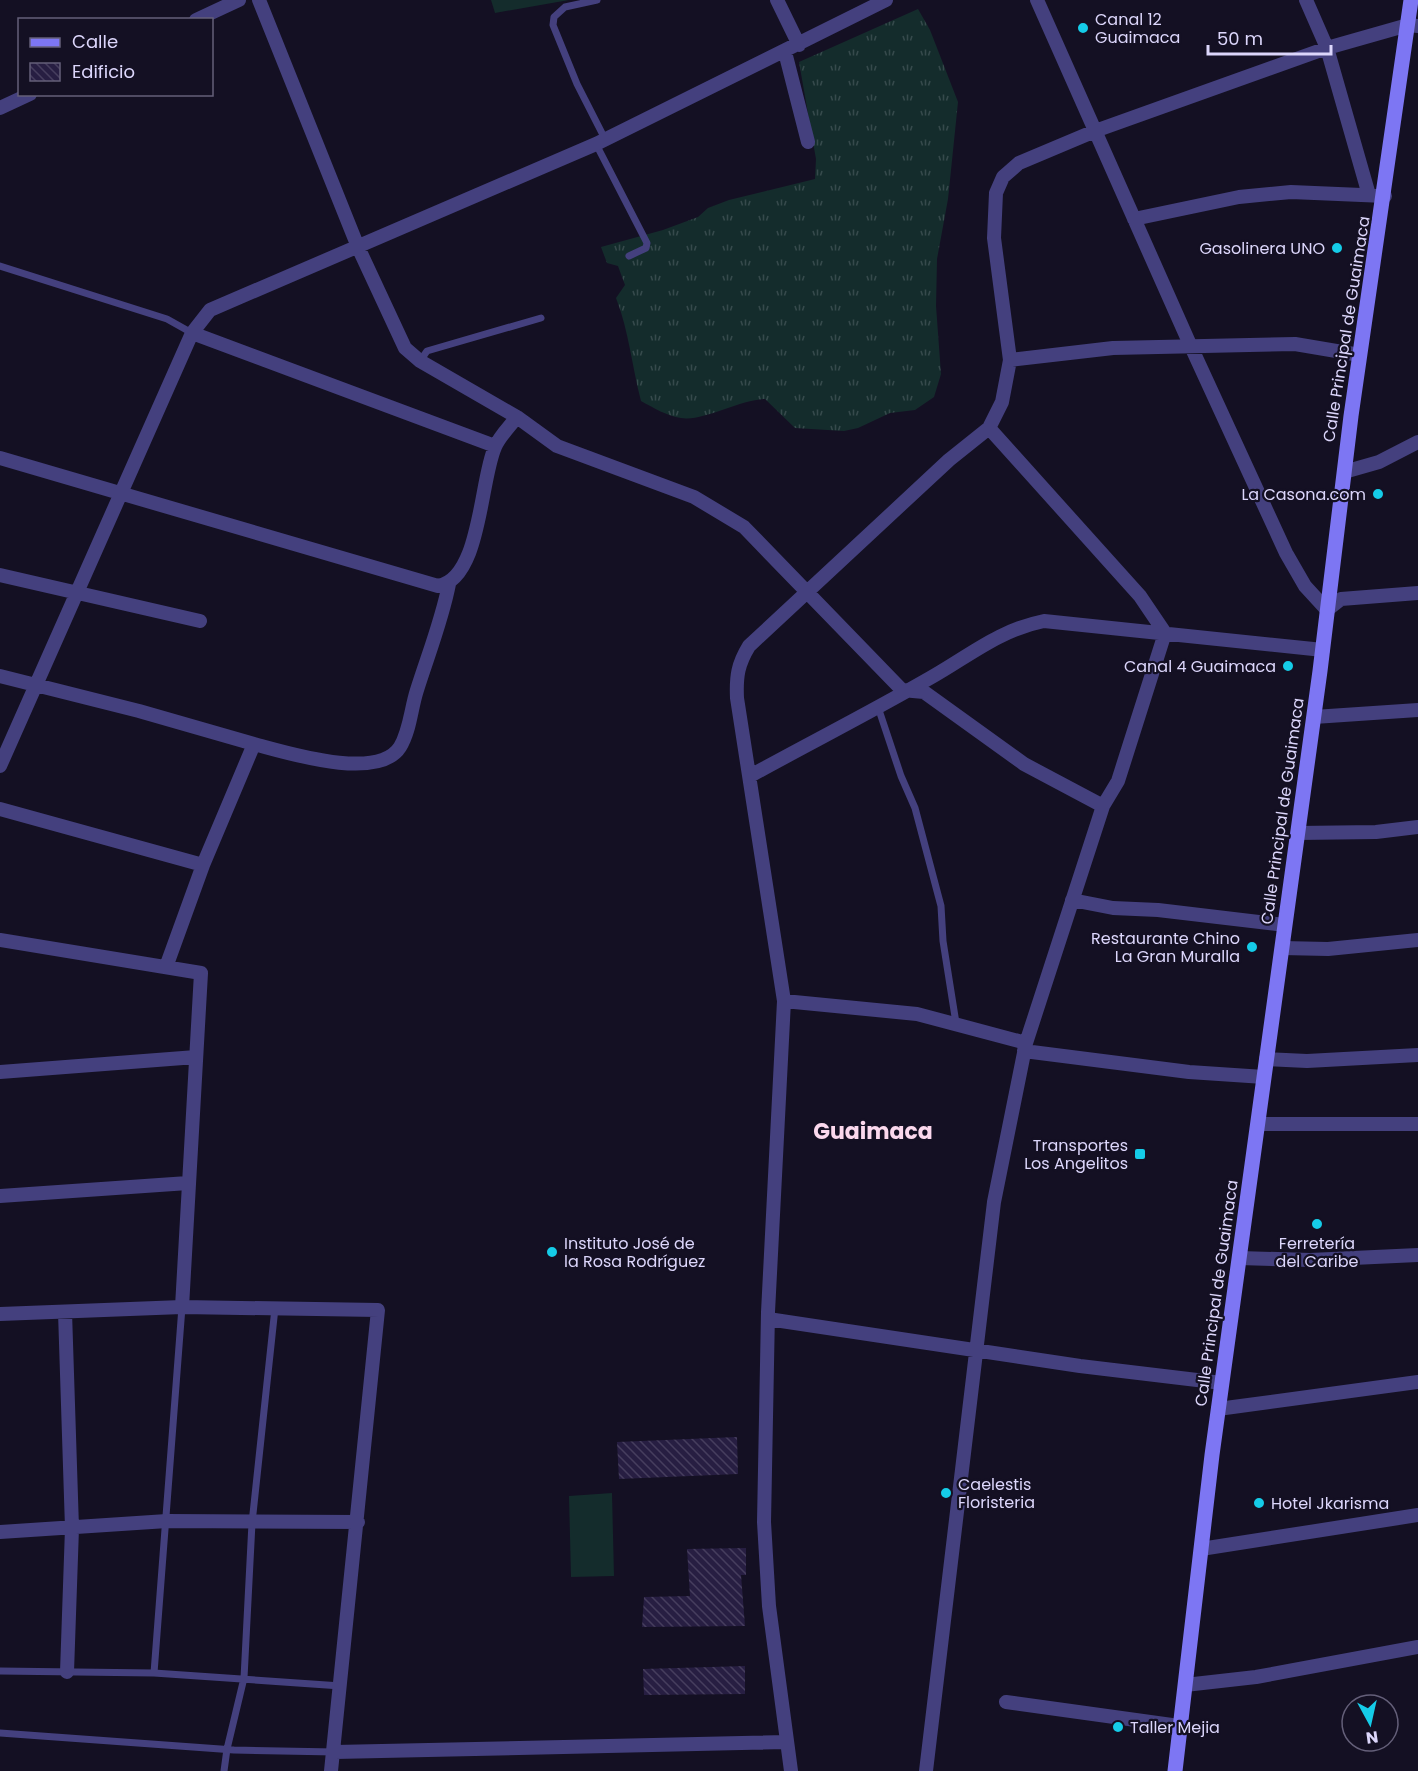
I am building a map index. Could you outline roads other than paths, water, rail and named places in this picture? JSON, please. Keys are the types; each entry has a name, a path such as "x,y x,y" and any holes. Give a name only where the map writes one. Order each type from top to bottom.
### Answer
{"main road":[{"name":"Calle Principal de Guaimaca","path":"1175,1771 1218,1408 1314,717 1344,472 1360,355 1413,26 1411,0"}],"street":[{"path":"200,18 239,0"},
{"path":"259,0 358,247 398,338 405,348 420,362 517,417 557,446 615,469 646,477 694,497 727,515 744,527 902,690 924,692 1024,764 1103,806"},
{"path":"777,0 799,45"},
{"path":"0,766 192,333 205,315 216,306 358,247 600,141 785,52 886,0"},
{"path":"1037,0 1191,347 1286,553 1305,586 1327,610 1341,599 1418,593"},
{"path":"1306,0 1327,48 1369,195"},
{"path":"806,1771 791,1770 779,1699 765,1568 768,1319 784,1001 737,698 736,678 739,663 749,646 949,460 988,428 1002,402 1010,360 994,238 996,193 1003,177 1019,164 1095,131 1327,48 1413,26"},
{"path":"785,52 808,142"},
{"path":"0,108 26,96"},
{"path":"1134,219 1239,197 1291,192 1385,196"},
{"path":"192,333 495,446"},
{"path":"1010,360 1113,348 1294,344 1360,355"},
{"path":"0,676 140,711 317,761 334,763 375,761 393,755 405,735 449,584 461,572 480,516 495,446 517,417"},
{"path":"988,428 1140,596 1165,633"},
{"path":"1344,472 1379,462 1418,442"},
{"path":"0,458 438,586 449,584"},
{"path":"0,575 200,621"},
{"path":"750,776 930,678 992,638 1019,626 1044,621 1323,650"},
{"path":"927,1771 994,1202 1025,1047 1103,806 1118,781 1165,633"},
{"path":"1314,717 1418,710"},
{"path":"166,967 203,865 254,744"},
{"path":"0,809 203,865"},
{"path":"1298,833 1376,832 1418,827"},
{"path":"1072,900 1113,908 1158,910 1285,924"},
{"path":"0,940 201,973 182,1307"},
{"path":"1282,948 1328,949 1418,940"},
{"path":"784,1001 917,1014 956,1023 1025,1047 1189,1072 1264,1077"},
{"path":"1266,1059 1307,1061 1418,1055"},
{"path":"0,1071 196,1057"},
{"path":"1257,1124 1418,1124"},
{"path":"0,1196 188,1183"},
{"path":"1239,1257 1310,1260 1418,1255"},
{"path":"0,1314 182,1307 378,1310 332,1771"},
{"path":"65,1312 72,1528 67,1672"},
{"path":"768,1319 1080,1366 1222,1383"},
{"path":"1218,1408 1418,1382"},
{"path":"1201,1549 1308,1535 1418,1515"},
{"path":"0,1532 167,1521 358,1522"},
{"path":"1185,1685 1256,1677 1364,1655 1418,1647"},
{"path":"1006,1702 1179,1726"},
{"path":"334,1752 787,1742"}],"lane":[{"path":"597,0 565,7 554,17 553,25 600,141 647,243 646,248 629,256"},
{"path":"0,266 167,320 192,333"},
{"path":"420,362 427,351 541,318"},
{"path":"878,705 901,776 915,808 941,906 943,941 956,1023"},
{"path":"154,1673 182,1307"},
{"path":"224,1771 244,1678 252,1523 275,1308"},
{"path":"0,1671 154,1673 341,1686"},
{"path":"0,1733 227,1749 334,1752"}],"place":[{"name":"Canal 12 Guaimaca","path":"1083,28"},
{"name":"Gasolinera UNO","path":"1337,248"},
{"name":"La Casona.com","path":"1378,494"},
{"name":"Canal 4 Guaimaca","path":"1288,666"},
{"name":"Restaurante Chino La Gran Muralla","path":"1252,947"},
{"name":"Transportes Los Angelitos","path":"1140,1154"},
{"name":"Ferretería del Caribe","path":"1317,1224"},
{"name":"Instituto José de la Rosa Rodríguez","path":"552,1252"},
{"name":"Caelestis Floristeria","path":"946,1493"},
{"name":"Hotel Jkarisma","path":"1259,1503"},
{"name":"Taller Mejia","path":"1118,1727"}],"district":[{"name":"Guaimaca","path":"873,1131"}]}
